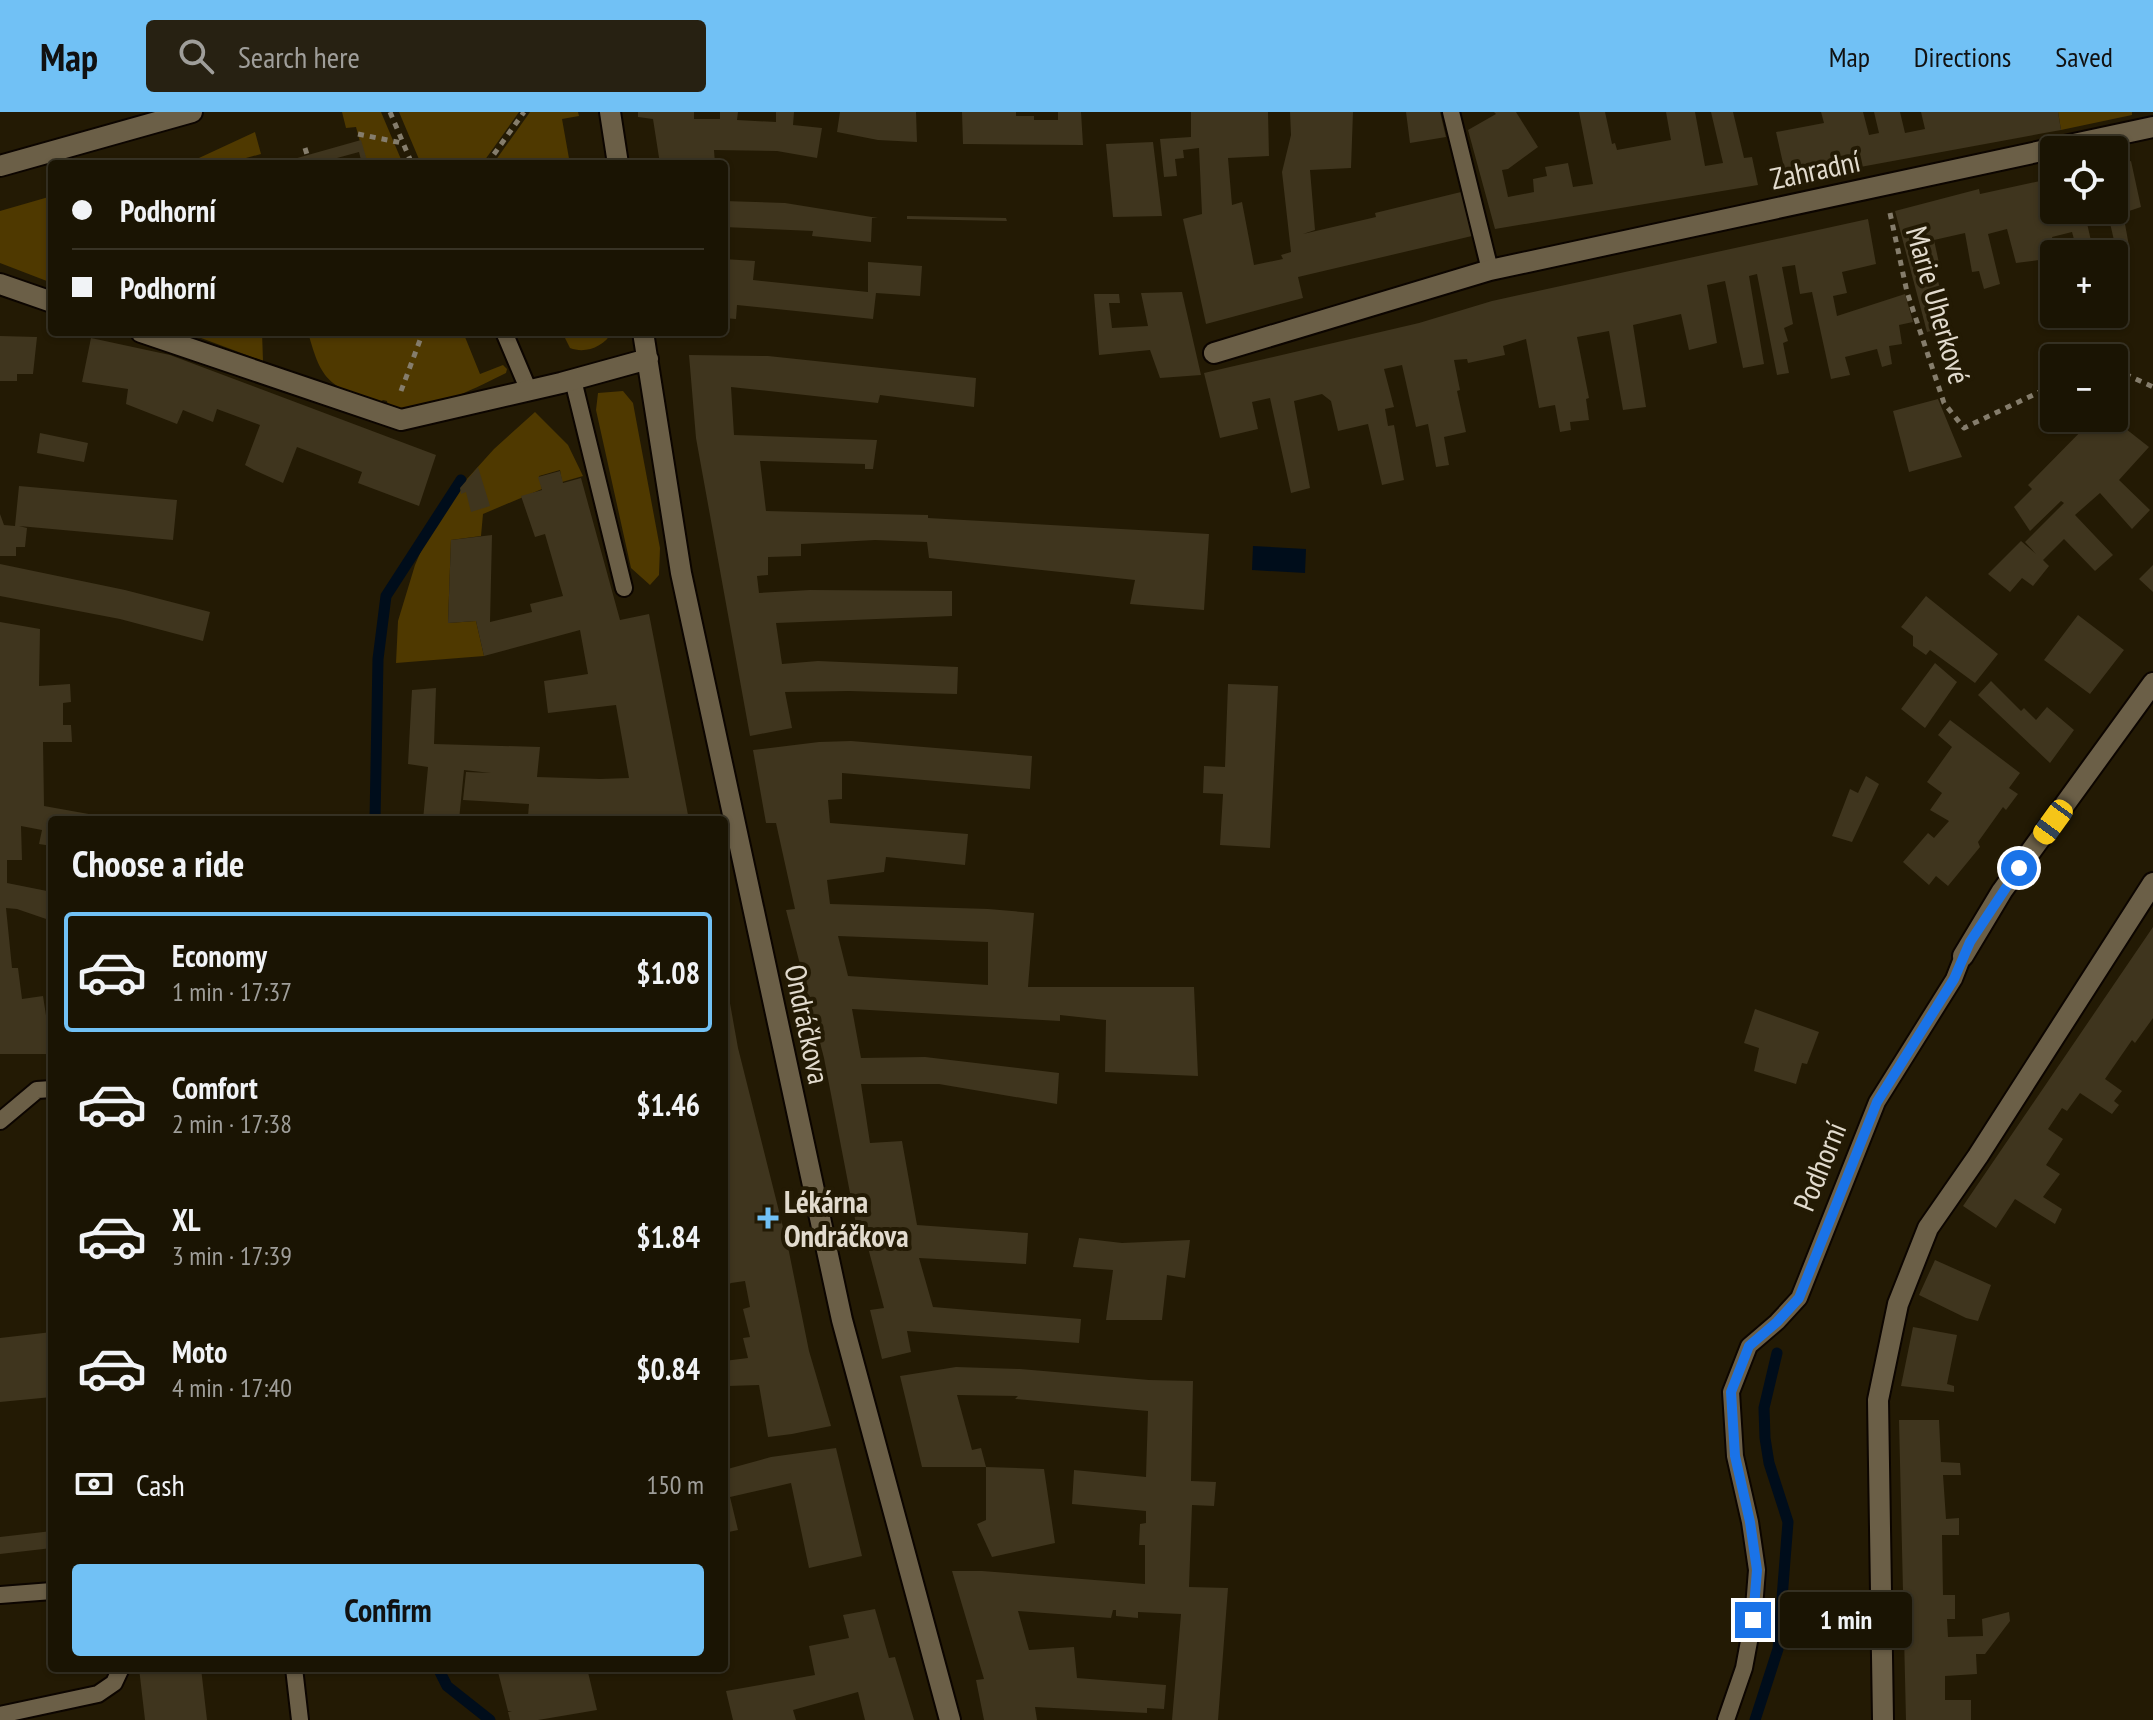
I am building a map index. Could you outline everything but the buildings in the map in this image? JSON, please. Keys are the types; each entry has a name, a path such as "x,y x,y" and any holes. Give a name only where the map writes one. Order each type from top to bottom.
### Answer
{"street":[{"path":"0,166 192,112"},
{"path":"610,112 617,160"},
{"name":"Zahradní","path":"1214,353 1490,270 2153,127"},
{"path":"0,284 48,301"},
{"path":"153,336 401,420 529,391 648,359"},
{"name":"Ondráčkova","path":"644,336 681,573 842,1320 950,1720"},
{"name":"Podhorní","path":"1963,956 2002,891 2153,683"},
{"path":"1883,1720 1878,1400 1898,1304 1928,1228 1978,1156 2153,883"}],"lane":[{"path":"1451,112 1490,270"},
{"path":"506,336 529,391"},
{"path":"573,380 624,588"},
{"name":"Podhorní","path":"1726,1720 1744,1668 1753,1620 1757,1570 1735,1456 1731,1392 1749,1346 1799,1298 1877,1102 1954,979 1963,956"},
{"path":"0,1121 37,1090 48,1089"},
{"path":"0,1595 48,1591"},
{"path":"0,1715 98,1694 114,1683 119,1672"},
{"path":"294,1672 300,1720"}],"path":[{"path":"390,112 410,160"},
{"path":"490,160 524,112"},
{"path":"358,134 403,143"},
{"path":"305,148 309,160"},
{"name":"Marie Uherkové","path":"1883,185 1907,292 1944,403 1964,428 2040,392"},
{"path":"391,417 421,336"},
{"path":"2128,375 2153,387"}],"shaded area":[{"path":"342,112 381,112 401,160 365,160 356,127 346,128"},
{"path":"399,112 519,112 485,160 419,160"},
{"path":"530,112 578,112 579,116 562,119 569,160 496,160"},
{"path":"2058,112 2132,112 2132,115 2061,130"},
{"path":"255,132 261,154 239,160 195,160"},
{"path":"48,197 48,281 0,263 0,211"},
{"path":"196,336 262,336 263,361"},
{"path":"309,336 465,336 480,374 503,365 507,369 506,373 449,399 403,408 388,407 387,401 383,400 377,404 348,392 330,380 318,362"},
{"path":"564,336 610,336 588,350 570,348"},
{"path":"623,391 633,403 660,548 659,575 650,585 631,568 596,410 598,393"},
{"path":"535,412 568,445 583,476 562,482 560,470 539,476 542,489 483,514 481,536 451,540 448,623 476,621 484,656 396,663 398,621 415,565 438,511 494,449"}],"water":[{"path":"1253,546 1306,549 1305,573 1252,570"}],"waterway":[{"path":"375,816 378,659 386,596 461,480"},
{"path":"1755,1720 1778,1649 1788,1522 1769,1463 1765,1438 1764,1408 1777,1353"},
{"path":"440,1672 447,1686 490,1720"}],"place":[{"name":"Lékárna Ondráčkova","path":"768,1218"}],"route":[{"path":"1753,1620 1757,1570 1735,1456 1731,1392 1749,1346 1799,1298 1877,1102 1954,979 1970,942 2019,868"}]}
